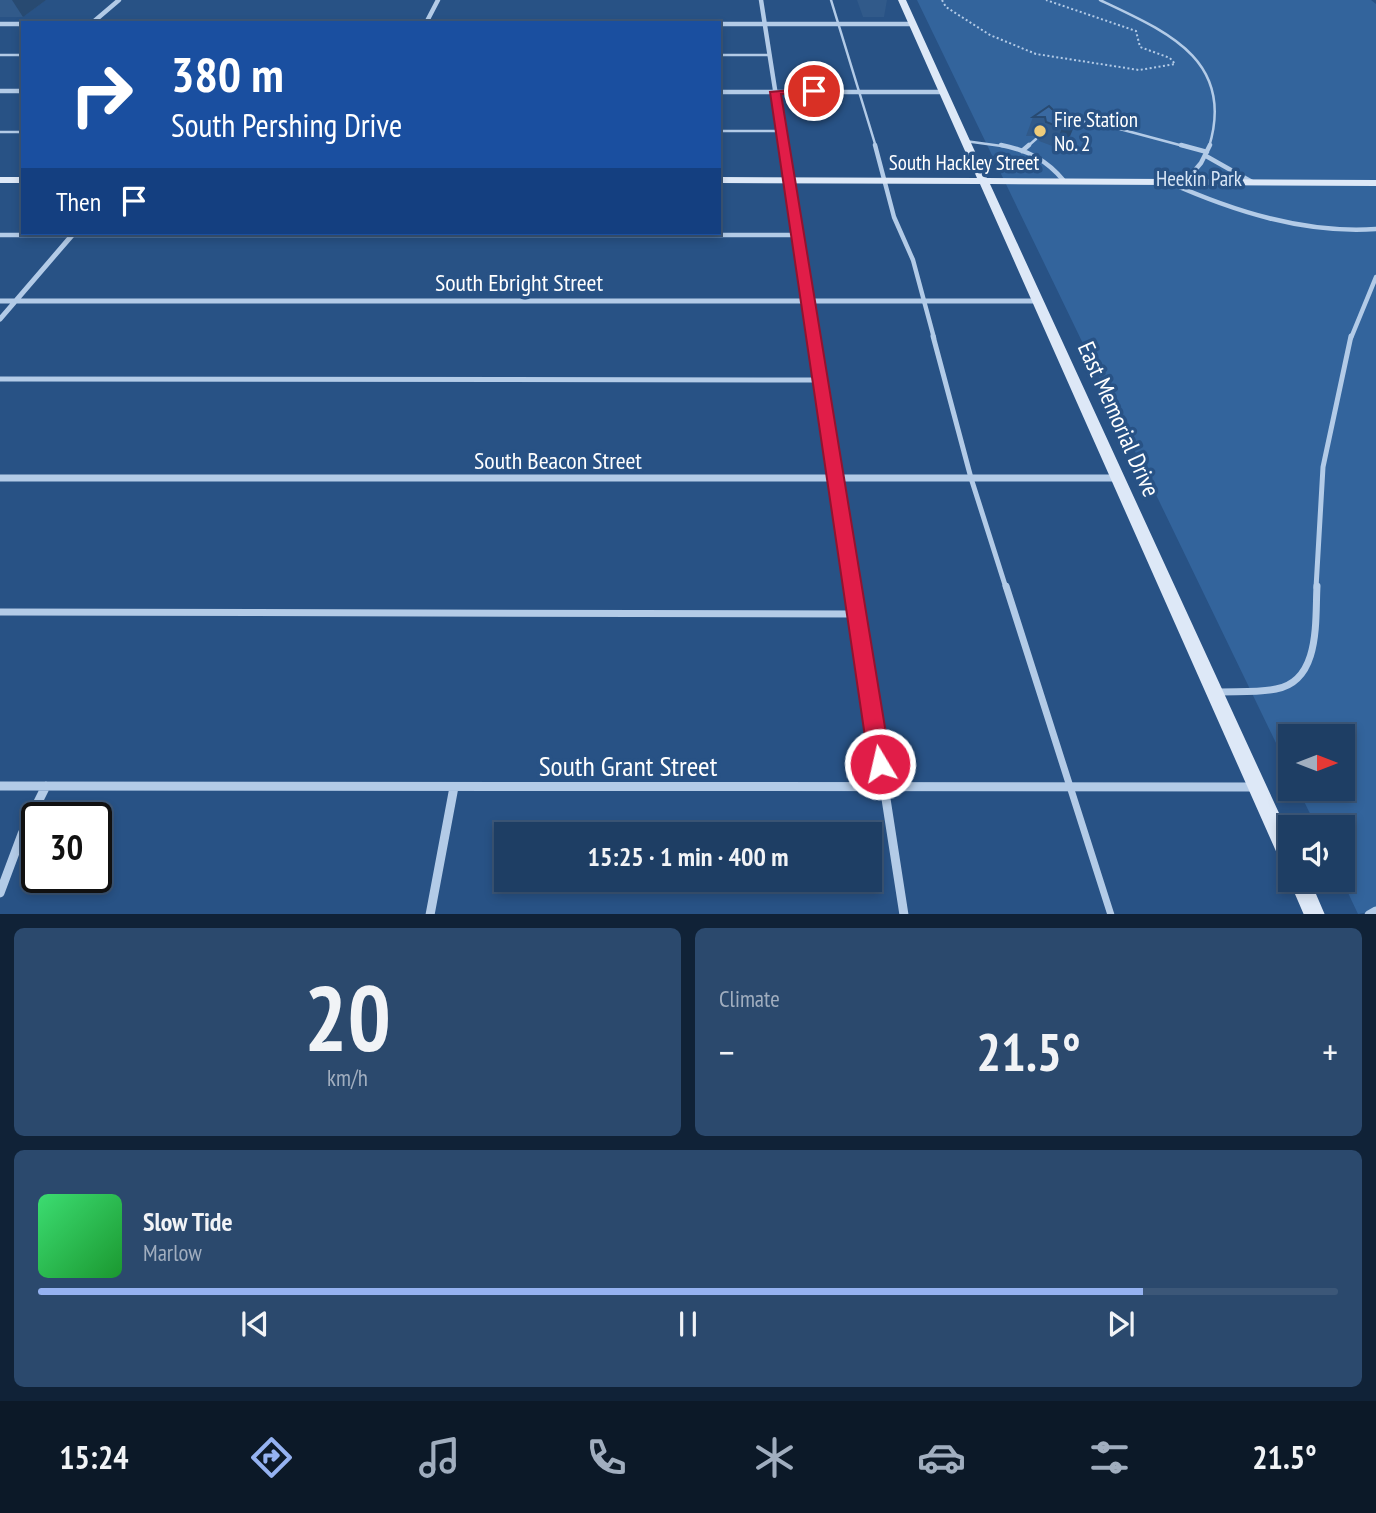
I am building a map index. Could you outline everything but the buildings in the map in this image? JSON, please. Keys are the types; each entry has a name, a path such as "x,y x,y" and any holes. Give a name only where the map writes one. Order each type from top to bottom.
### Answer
{"main road":[{"name":"East Memorial Drive","path":"902,0 1278,833"},
{"path":"0,180 21,180"},
{"name":"South Hackley Street","path":"721,180 1376,183"},
{"path":"1304,892 1315,914"}],"street":[{"path":"94,21 119,0"},
{"path":"427,21 438,0"},
{"path":"761,0 904,914"},
{"path":"0,24 21,24"},
{"path":"721,24 912,24"},
{"path":"0,91 21,91"},
{"path":"721,92 943,92"},
{"path":"0,319 72,235"},
{"name":"South Ebright Street","path":"0,301 1037,302"},
{"name":"South Beacon Street","path":"0,478 1116,478"},
{"name":"South Grant Street","path":"0,786 884,789 1257,787"},
{"path":"0,893 22,834 46,786"},
{"path":"430,914 454,787"}],"lane":[{"path":"831,0 886,180 894,217 913,260 971,478 1111,914"},
{"path":"1100,0 1180,44 1200,61 1212,79 1216,110 1206,154 1185,182"},
{"path":"0,55 21,55"},
{"path":"721,55 770,55"},
{"path":"1063,119 1101,124 1206,154 1254,183"},
{"path":"721,131 781,131"},
{"path":"0,132 21,132"},
{"path":"1022,151 1036,139"},
{"path":"965,141 996,143 1022,151 1049,163 1064,181"},
{"path":"1168,182 1202,198 1307,226 1374,230 1376,236"},
{"path":"721,234 798,234"},
{"path":"0,235 21,235"},
{"path":"1213,692 1279,688 1302,675 1313,651 1323,467 1350,337 1376,277"},
{"path":"0,379 820,380"},
{"path":"0,612 856,614"}],"path":[{"path":"942,0 949,10 990,35 1034,53 1139,70 1175,64 1170,58 1140,47 1136,31 1046,0"}],"green space":[{"name":"Heekin Park","path":"917,0 1371,0 1376,4 1376,911 1358,914 1348,892 1355,892 1355,815 1311,815 1304,802 1355,801 1355,724 1278,724 1278,747"}],"place":[{"name":"Fire Station No. 2","path":"1040,131"}],"route":[{"path":"814,91 775,92 880,764"}]}
